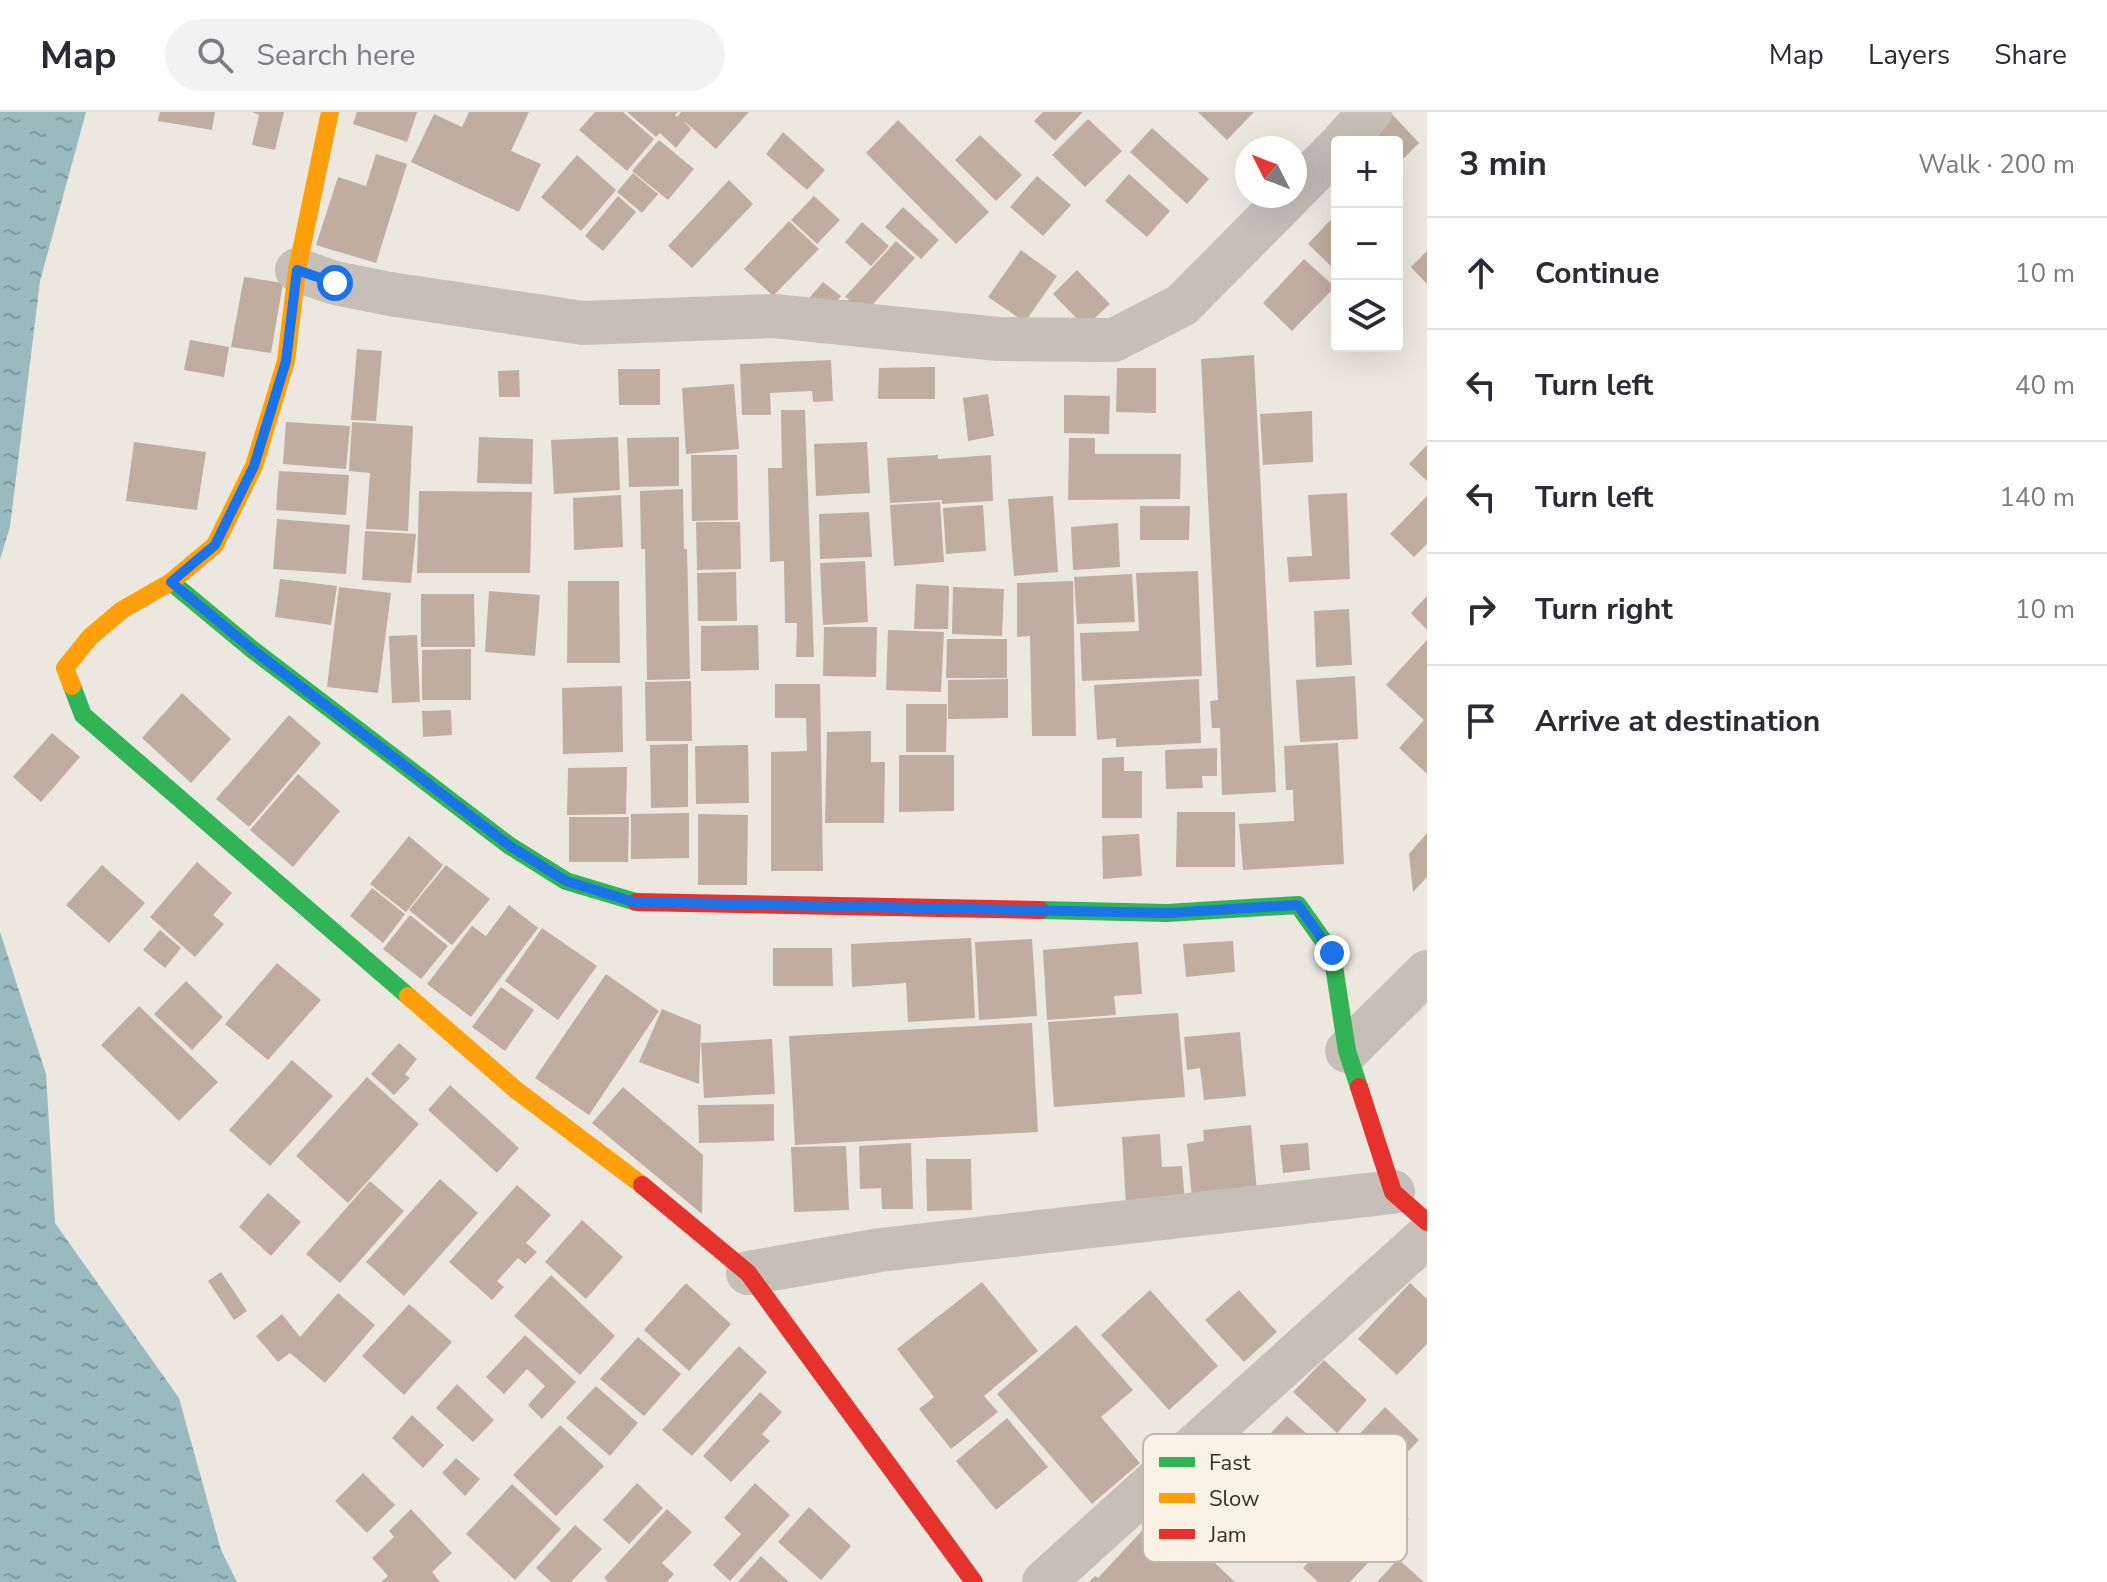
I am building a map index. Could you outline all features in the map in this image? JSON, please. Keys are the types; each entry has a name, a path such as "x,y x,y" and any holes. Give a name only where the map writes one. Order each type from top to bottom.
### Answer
{"street":[{"path":"330,112 297,270 286,361 254,466 215,545 171,582 122,610 90,637 65,668 83,715 516,1090 630,1175 748,1273 974,1582"},
{"path":"1348,136 1370,112"},
{"path":"1307,179 1331,154"},
{"path":"297,270 335,283 390,294 583,323 774,316 998,339 1114,340 1182,305 1278,208"},
{"path":"171,582 253,650 510,846 566,881 634,902 1167,913 1298,905 1332,953 1347,1051 1393,1192 1427,1222"},
{"path":"1347,1051 1427,972"},
{"path":"748,1273 880,1250 1393,1192"},
{"path":"1208,1434 1427,1236"},
{"path":"1044,1582 1143,1493"}],"water":[{"path":"0,112 86,112 40,281 10,527 0,559"},
{"path":"0,932 46,1074 55,1223 179,1398 221,1550 237,1582 0,1582"}],"building":[{"path":"160,112 215,112 212,130 158,121"},
{"path":"252,112 284,112 275,150 252,145 259,115"},
{"path":"357,112 417,112 407,142 353,124"},
{"path":"469,112 529,112 511,151 541,164 519,212 411,162 434,114 462,127"},
{"path":"595,112 623,112 654,139 627,171 579,130"},
{"path":"627,112 678,112 677,117 681,112 749,112 716,149 683,120 691,129 676,148 660,133 656,137"},
{"path":"1043,112 1083,112 1055,141 1034,121"},
{"path":"1198,112 1254,112 1227,140"},
{"path":"1392,114 1419,143 1403,159 1403,136 1370,136"},
{"path":"1088,119 1122,151 1085,187 1052,155"},
{"path":"898,120 989,212 956,244 866,153"},
{"path":"1152,128 1209,179 1187,204 1130,152"},
{"path":"783,132 825,170 807,190 766,154"},
{"path":"980,135 1022,175 996,201 955,160"},
{"path":"659,140 694,169 668,200 632,171"},
{"path":"376,154 407,164 376,263 316,245 338,177 366,186"},
{"path":"577,155 616,190 581,231 541,197"},
{"path":"633,173 658,194 642,213 617,192"},
{"path":"1129,174 1170,211 1147,237 1105,201"},
{"path":"1037,176 1071,205 1043,236 1010,207"},
{"path":"729,180 753,204 692,268 668,246"},
{"path":"618,196 636,212 603,251 585,236"},
{"path":"814,196 840,220 817,244 791,220"},
{"path":"903,207 939,240 921,259 885,227"},
{"path":"1331,219 1331,266 1308,244"},
{"path":"789,221 819,249 773,296 744,269"},
{"path":"862,222 889,246 871,266 845,242"},
{"path":"896,241 915,258 864,314 809,309 810,297 823,282 841,296 838,300 850,300 845,297"},
{"path":"1021,250 1057,276 1025,322 988,297"},
{"path":"1427,251 1427,284 1411,267"},
{"path":"1304,259 1331,283 1331,291 1292,331 1263,303"},
{"path":"1077,270 1110,304 1085,327 1053,294"},
{"path":"244,277 283,283 271,353 231,347"},
{"path":"190,340 229,347 224,377 184,370"},
{"path":"357,349 382,351 376,421 351,420"},
{"path":"1254,355 1276,792 1222,795 1220,728 1212,728 1210,701 1218,700 1201,359"},
{"path":"831,360 833,401 813,402 812,391 770,393 771,415 742,415 740,364"},
{"path":"935,367 935,399 878,399 879,368"},
{"path":"1117,368 1156,368 1156,413 1116,412"},
{"path":"618,369 660,369 660,405 619,405"},
{"path":"519,370 520,397 499,397 498,371"},
{"path":"734,384 739,449 686,454 682,388"},
{"path":"988,394 994,436 968,441 963,398"},
{"path":"1064,395 1110,396 1109,434 1064,433"},
{"path":"781,410 805,410 814,657 796,657 797,623 785,623 784,561 770,562 768,468 782,468"},
{"path":"1312,411 1313,462 1263,465 1260,414"},
{"path":"286,422 350,426 346,469 283,464"},
{"path":"352,422 413,426 408,531 366,529 370,473 349,471"},
{"path":"479,437 533,439 532,484 477,483"},
{"path":"618,437 620,490 554,494 551,440"},
{"path":"679,437 679,486 629,487 627,438"},
{"path":"1069,438 1095,438 1095,454 1181,454 1180,499 1068,500"},
{"path":"134,442 206,452 197,510 126,501"},
{"path":"867,442 870,493 816,496 814,444"},
{"path":"1427,445 1427,481 1409,464"},
{"path":"691,455 737,455 738,520 692,521"},
{"path":"938,455 938,459 991,455 993,501 890,503 887,458"},
{"path":"279,471 349,475 346,515 276,510"},
{"path":"683,489 690,679 647,680 645,549 641,549 640,491"},
{"path":"419,491 532,492 530,573 417,573"},
{"path":"1347,493 1350,579 1289,582 1287,557 1312,556 1308,495"},
{"path":"621,495 623,547 574,550 573,498"},
{"path":"1053,496 1058,572 1014,576 1008,499"},
{"path":"1427,496 1427,544 1414,557 1390,534"},
{"path":"940,502 944,562 894,566 890,505"},
{"path":"983,505 986,551 946,554 943,508"},
{"path":"1140,506 1190,506 1189,540 1140,540"},
{"path":"869,512 872,557 820,559 819,514"},
{"path":"277,519 350,525 346,574 273,569"},
{"path":"696,522 740,522 741,569 697,570"},
{"path":"1118,523 1120,567 1073,570 1071,527"},
{"path":"365,531 416,534 411,583 362,580"},
{"path":"865,561 868,622 823,625 820,563"},
{"path":"1198,571 1202,676 1082,681 1080,633 1139,631 1136,573"},
{"path":"736,572 737,621 698,621 697,573"},
{"path":"1132,574 1135,622 1077,624 1074,577"},
{"path":"280,579 337,586 331,625 275,617"},
{"path":"568,581 619,581 620,663 567,663"},
{"path":"1073,581 1076,736 1032,736 1030,636 1017,637 1017,583"},
{"path":"916,584 949,586 948,629 914,629"},
{"path":"339,587 391,593 378,693 327,687"},
{"path":"953,587 1004,589 1002,636 952,634"},
{"path":"489,591 540,595 535,656 485,652"},
{"path":"421,594 474,594 475,647 421,647"},
{"path":"1427,596 1427,630 1411,613"},
{"path":"1349,609 1352,665 1316,667 1314,611"},
{"path":"758,625 759,670 701,671 701,626"},
{"path":"824,627 877,627 876,677 823,676"},
{"path":"888,630 944,632 941,692 886,690"},
{"path":"417,635 420,702 392,703 389,636"},
{"path":"947,639 1007,639 1007,678 946,678"},
{"path":"1427,640 1427,774 1399,748 1424,720 1386,685"},
{"path":"471,649 471,700 422,700 422,650"},
{"path":"1355,676 1358,739 1300,742 1296,680"},
{"path":"1008,679 1008,718 948,719 948,680"},
{"path":"1199,679 1201,743 1116,747 1116,738 1097,740 1094,685"},
{"path":"691,681 692,741 646,741 645,682"},
{"path":"775,684 820,684 823,871 771,871 771,752 807,751 806,718 775,718"},
{"path":"622,686 623,752 563,754 562,688"},
{"path":"182,693 231,739 191,783 142,738"},
{"path":"906,704 947,704 946,752 906,752"},
{"path":"451,710 452,735 423,737 422,711"},
{"path":"289,715 321,743 249,827 216,799"},
{"path":"871,731 871,762 885,762 884,823 825,823 827,732"},
{"path":"52,733 80,757 41,802 13,777"},
{"path":"1338,743 1344,864 1243,870 1239,824 1294,821 1293,790 1286,790 1284,746"},
{"path":"688,744 688,807 651,808 650,745"},
{"path":"748,745 749,803 696,804 695,746"},
{"path":"1217,748 1217,776 1202,776 1203,788 1166,789 1165,750"},
{"path":"899,755 954,755 954,811 899,812"},
{"path":"1124,757 1124,771 1142,771 1142,818 1102,818 1102,758"},
{"path":"627,767 626,814 567,815 568,768"},
{"path":"298,774 340,811 293,867 250,830"},
{"path":"1177,812 1235,812 1235,867 1176,867"},
{"path":"689,813 689,858 631,859 631,814"},
{"path":"698,814 748,815 747,885 698,885"},
{"path":"569,817 629,817 628,862 569,862"},
{"path":"1427,833 1427,877 1413,892 1409,854"},
{"path":"1139,834 1142,876 1103,879 1102,836"},
{"path":"409,836 443,865 406,912 370,884"},
{"path":"197,862 232,893 213,915 224,924 195,957 150,917"},
{"path":"102,865 145,903 109,943 66,905"},
{"path":"446,865 490,899 452,945 409,910"},
{"path":"372,888 405,914 383,943 350,916"},
{"path":"509,905 538,928 471,1017 427,984 472,926 486,936"},
{"path":"410,915 448,946 421,979 383,949"},
{"path":"542,928 597,966 558,1020 505,981"},
{"path":"160,930 181,948 165,968 143,950"},
{"path":"971,938 975,1018 908,1022 906,983 852,987 851,944"},
{"path":"1032,939 1037,1016 979,1020 975,942"},
{"path":"1233,941 1235,972 1186,977 1183,944"},
{"path":"1138,942 1142,994 1114,996 1116,1015 1047,1020 1043,950"},
{"path":"773,948 832,948 833,986 773,986"},
{"path":"277,963 321,1000 268,1060 225,1024"},
{"path":"606,974 659,1011 589,1115 535,1078"},
{"path":"186,981 223,1017 192,1050 154,1014"},
{"path":"501,987 534,1010 505,1051 472,1027"},
{"path":"139,1006 218,1082 179,1121 101,1045"},
{"path":"662,1009 701,1025 699,1084 639,1062"},
{"path":"1178,1013 1185,1097 1054,1107 1048,1022"},
{"path":"1032,1023 1038,1132 795,1145 789,1036"},
{"path":"1240,1032 1246,1096 1204,1100 1200,1068 1187,1070 1184,1037"},
{"path":"772,1039 775,1094 704,1098 701,1043"},
{"path":"399,1043 417,1059 405,1074 410,1078 394,1095 371,1074"},
{"path":"292,1060 333,1096 270,1166 229,1130"},
{"path":"367,1077 419,1124 348,1203 296,1156"},
{"path":"450,1085 519,1148 497,1173 428,1110"},
{"path":"623,1087 703,1155 702,1214 592,1123"},
{"path":"774,1104 774,1141 699,1143 698,1105"},
{"path":"1251,1125 1257,1192 1192,1198 1187,1144 1204,1141 1203,1130"},
{"path":"1160,1134 1162,1167 1182,1166 1185,1202 1126,1206 1122,1137"},
{"path":"911,1143 913,1209 882,1209 881,1188 860,1189 859,1146"},
{"path":"1308,1143 1310,1170 1283,1173 1280,1145"},
{"path":"846,1146 849,1210 794,1212 791,1147"},
{"path":"926,1159 971,1159 972,1210 927,1211"},
{"path":"440,1179 478,1213 404,1296 366,1262"},
{"path":"370,1181 404,1211 340,1283 306,1254"},
{"path":"517,1185 551,1215 526,1243 537,1252 525,1264 518,1258 497,1281 504,1287 492,1300 449,1262"},
{"path":"268,1193 301,1222 271,1256 239,1227"},
{"path":"582,1220 623,1257 586,1299 545,1262"},
{"path":"221,1272 247,1311 234,1320 208,1281"},
{"path":"551,1275 615,1336 580,1375 514,1316"},
{"path":"982,1282 1038,1351 984,1396 998,1412 951,1449 919,1409 934,1397 897,1349"},
{"path":"686,1283 731,1324 689,1371 644,1330"},
{"path":"1410,1283 1427,1299 1427,1344 1397,1375 1358,1339"},
{"path":"1150,1290 1218,1366 1169,1410 1101,1335"},
{"path":"1239,1290 1277,1332 1244,1362 1205,1320"},
{"path":"338,1293 375,1325 325,1383 290,1353 278,1362 256,1336 282,1314 300,1337"},
{"path":"409,1304 452,1342 404,1395 362,1356"},
{"path":"1076,1325 1133,1390 1101,1417 1140,1463 1092,1504 997,1394"},
{"path":"525,1335 576,1382 542,1419 528,1405 545,1386 527,1369 504,1394 486,1377"},
{"path":"638,1337 681,1374 644,1416 600,1379"},
{"path":"739,1346 767,1372 692,1456 662,1430"},
{"path":"1324,1360 1367,1400 1337,1433 1293,1392"},
{"path":"457,1384 494,1420 473,1442 436,1408"},
{"path":"596,1386 638,1423 610,1456 566,1418"},
{"path":"760,1392 782,1412 762,1434 770,1441 731,1482 703,1456"},
{"path":"1385,1407 1419,1440 1407,1453 1407,1434 1359,1434"},
{"path":"412,1415 444,1445 423,1468 392,1438"},
{"path":"1287,1416 1307,1434 1270,1434"},
{"path":"1007,1418 1048,1467 996,1510 956,1461"},
{"path":"560,1425 604,1466 556,1516 513,1475"},
{"path":"456,1458 480,1479 465,1496 442,1473"},
{"path":"363,1473 395,1505 367,1533 335,1501"},
{"path":"637,1483 663,1508 629,1544 603,1520"},
{"path":"755,1483 790,1515 730,1581 713,1565 741,1534 724,1518"},
{"path":"512,1484 561,1529 515,1580 466,1534"},
{"path":"809,1507 851,1546 821,1580 778,1542"},
{"path":"411,1509 452,1553 432,1572 440,1582 381,1582 388,1576 372,1558 394,1537 389,1531"},
{"path":"667,1509 692,1532 662,1563 674,1574 667,1582 608,1582 604,1578"},
{"path":"575,1525 602,1549 571,1582 551,1582 536,1568"},
{"path":"1143,1530 1143,1562 1214,1562 1235,1582 1089,1582 1095,1576 1098,1578"},
{"path":"761,1556 789,1582 738,1582"},
{"path":"1309,1562 1369,1562 1350,1582 1318,1582 1303,1568"},
{"path":"1395,1562 1401,1562 1424,1582 1377,1582"}],"traffic: fast":[{"path":"171,582 253,650 510,846 566,881 636,902"},
{"path":"72,686 83,715 408,996"},
{"path":"1040,910 1167,913 1298,905 1332,953 1347,1051 1359,1087"}],"traffic: slow":[{"path":"72,686 65,668 90,637 122,610 171,582 215,545 254,466 286,361 297,270 330,112"},
{"path":"408,996 516,1090 642,1185"}],"traffic: jam":[{"path":"636,902 1040,910"},
{"path":"1359,1087 1393,1192 1427,1222"},
{"path":"642,1185 748,1273 974,1582"}],"route":[{"path":"335,283 297,270 286,361 254,466 215,545 171,582 253,650 510,846 566,881 634,902 1167,913 1298,905 1332,953"}]}
